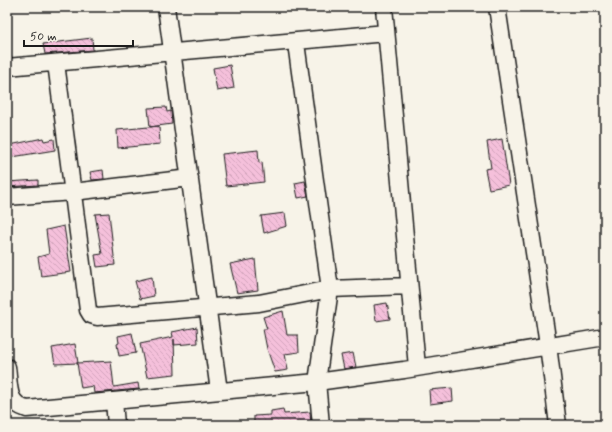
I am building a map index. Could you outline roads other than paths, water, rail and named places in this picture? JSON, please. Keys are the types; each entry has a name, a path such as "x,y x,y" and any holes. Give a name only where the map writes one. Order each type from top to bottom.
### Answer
{"street":[{"path":"166,7 174,52 219,391"},
{"path":"384,7 417,367"},
{"path":"497,7 548,345 558,425"},
{"path":"7,67 296,43 386,33"},
{"path":"296,43 330,289 317,382 321,425"},
{"path":"56,63 88,310 91,315 97,317 258,302 330,289 409,286"},
{"path":"7,197 73,192 190,178"},
{"path":"7,367 11,398 17,406 27,409 317,382 605,337"},
{"path":"114,401 116,425"}]}
